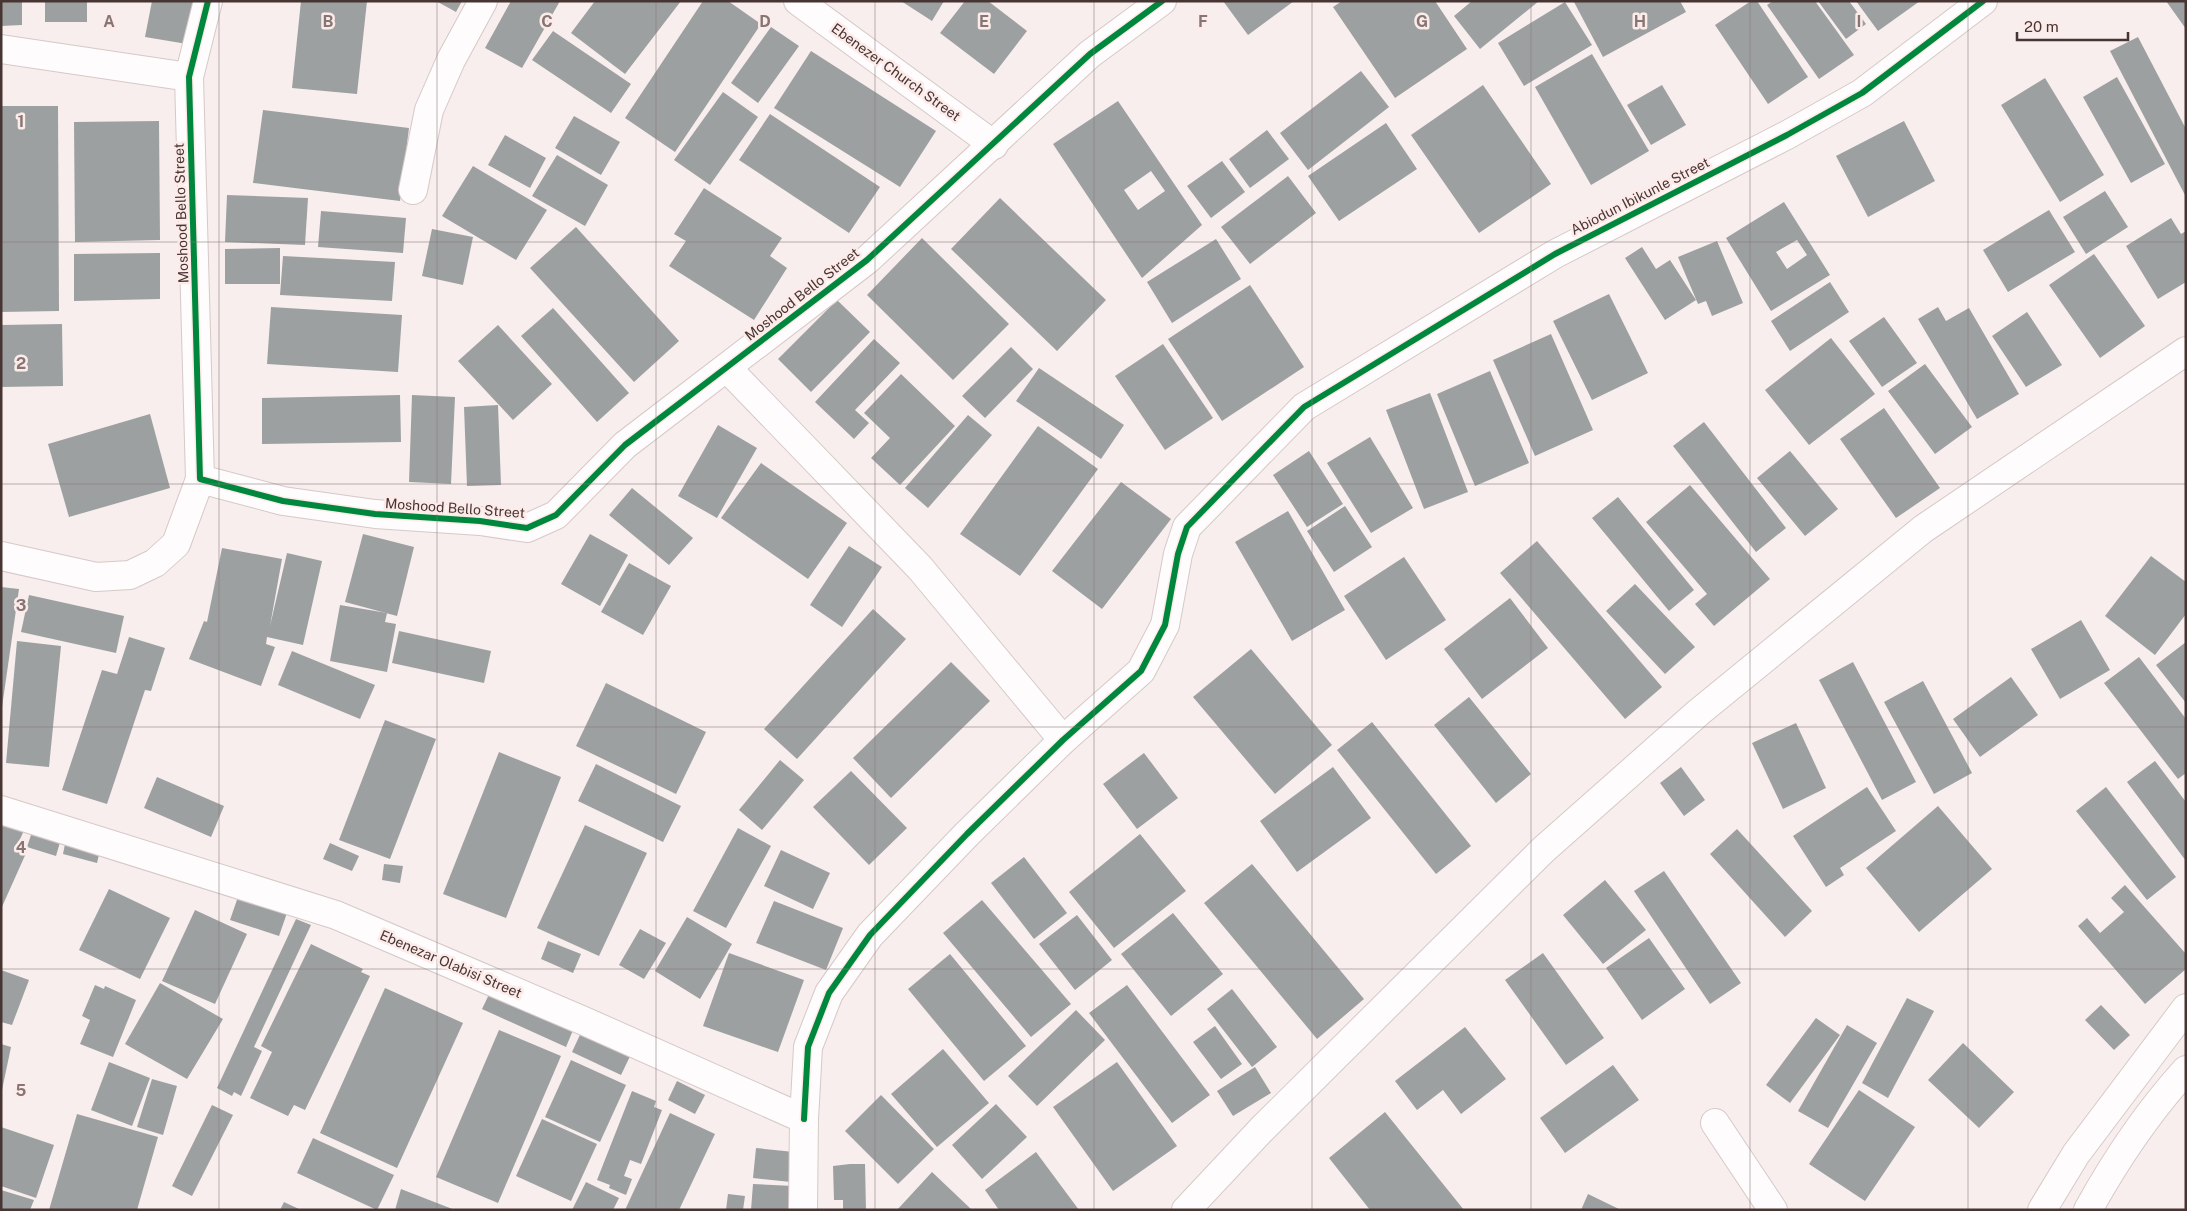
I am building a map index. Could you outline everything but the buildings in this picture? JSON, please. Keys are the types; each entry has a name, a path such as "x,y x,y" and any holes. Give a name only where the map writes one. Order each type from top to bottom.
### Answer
{"street":[{"name":"Moshood Bello Street","path":"208,1 189,77 200,479 283,501 375,514 480,521 527,528 556,515 625,445 868,260 1090,54 1162,1"},
{"path":"413,190 429,110 450,60 483,1"},
{"name":"Ebenezer Church Street","path":"798,1 994,145"},
{"name":"Abiodun Ibikunle Street","path":"804,1119 808,1047 829,993 870,935 1063,740 1140,671 1165,625 1178,554 1187,527 1304,407 1554,254 1787,135 1862,93 1983,1"},
{"path":"1,49 189,77"},
{"path":"1186,1210 1261,1130 1543,850 1692,719 1922,529 2186,350"},
{"path":"727,368 920,568 1063,740"},
{"path":"1,556 96,577 130,575 155,563 176,544 200,479"},
{"name":"Ebenezar Olabisi Street","path":"1,810 336,915 575,1017 804,1119"},
{"path":"2042,1210 2076,1154 2186,1008"},
{"path":"2088,1210 2107,1176 2181,1083"},
{"path":"803,1210 804,1119"},
{"path":"1715,1123 1774,1210"}],"cycle path":[{"path":"208,1 189,77 200,479 283,501 375,514 480,521 527,528 556,515 625,445 867,260 1090,54 1162,1"},
{"path":"804,1119 808,1047 829,993 870,935 967,834 1063,740 1141,671 1165,625 1178,554 1187,527 1304,407 1555,254 1787,135 1862,93 1983,1"}]}
